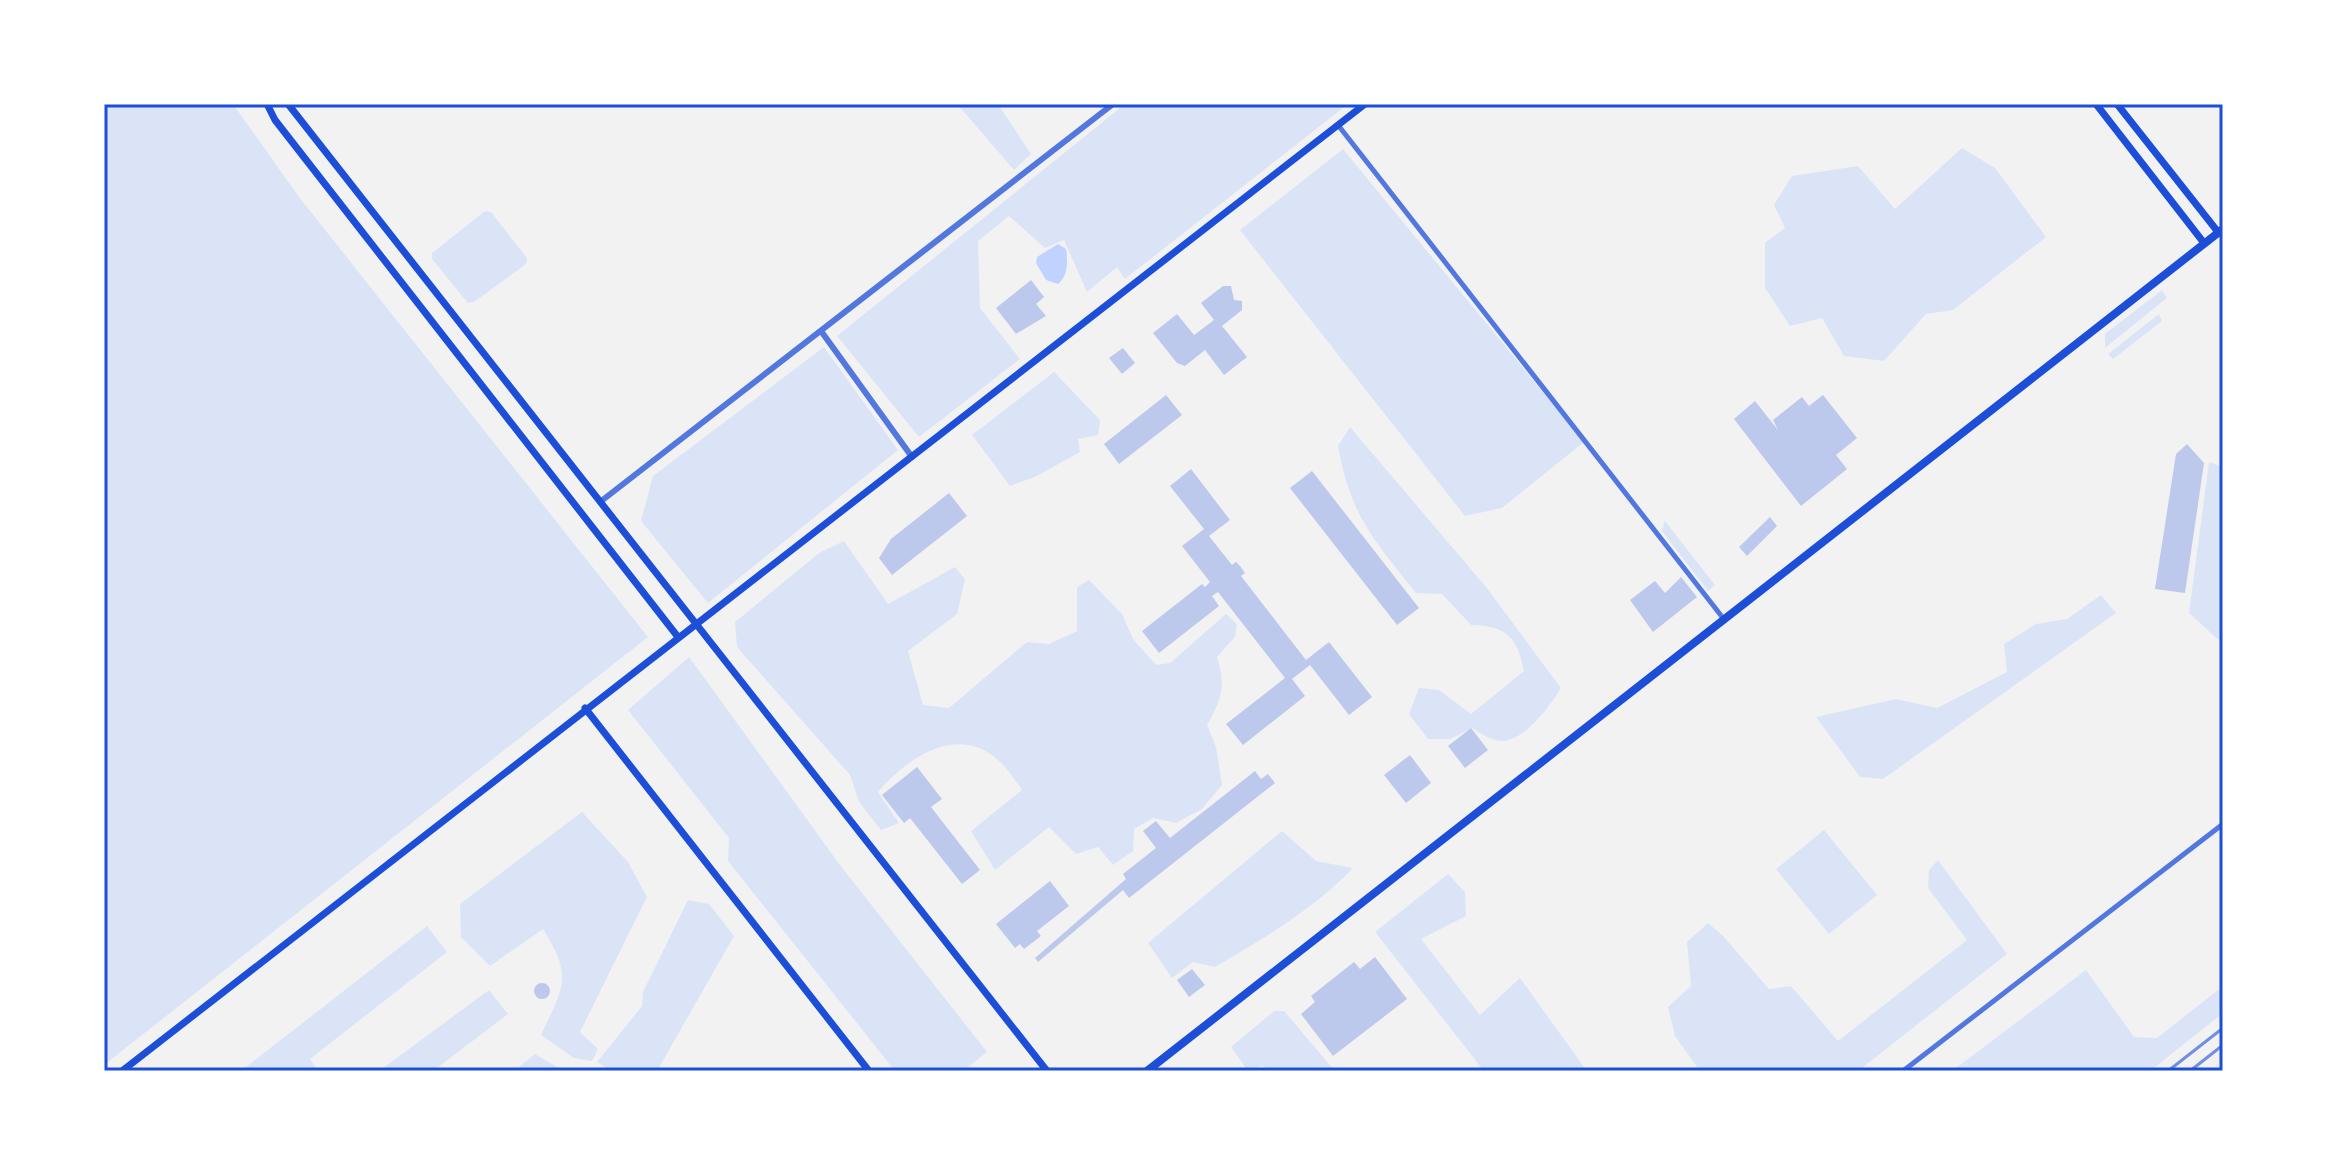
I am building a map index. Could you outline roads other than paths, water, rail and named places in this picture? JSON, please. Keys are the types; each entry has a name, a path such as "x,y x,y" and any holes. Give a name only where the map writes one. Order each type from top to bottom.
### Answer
{"main road":[{"path":"267,104 275,120 585,513 678,637"},
{"path":"288,104 1047,1071"},
{"path":"122,1071 1365,104"},
{"path":"2096,104 2204,243"},
{"path":"1147,1071 2220,230 2117,104"},
{"path":"585,513 600,502"},
{"path":"585,708 869,1071"}],"street":[{"path":"600,502 1113,104"},
{"path":"1338,125 1723,618"},
{"path":"821,331 912,457"},
{"path":"1903,1071 2223,824"}],"water":[{"path":"1058,244 1066,249 1067,258 1065,273 1058,284 1046,280 1036,263 1037,257"}],"railway":[{"path":"2168,1071 2223,1028"},
{"path":"2190,1071 2223,1045"}]}
